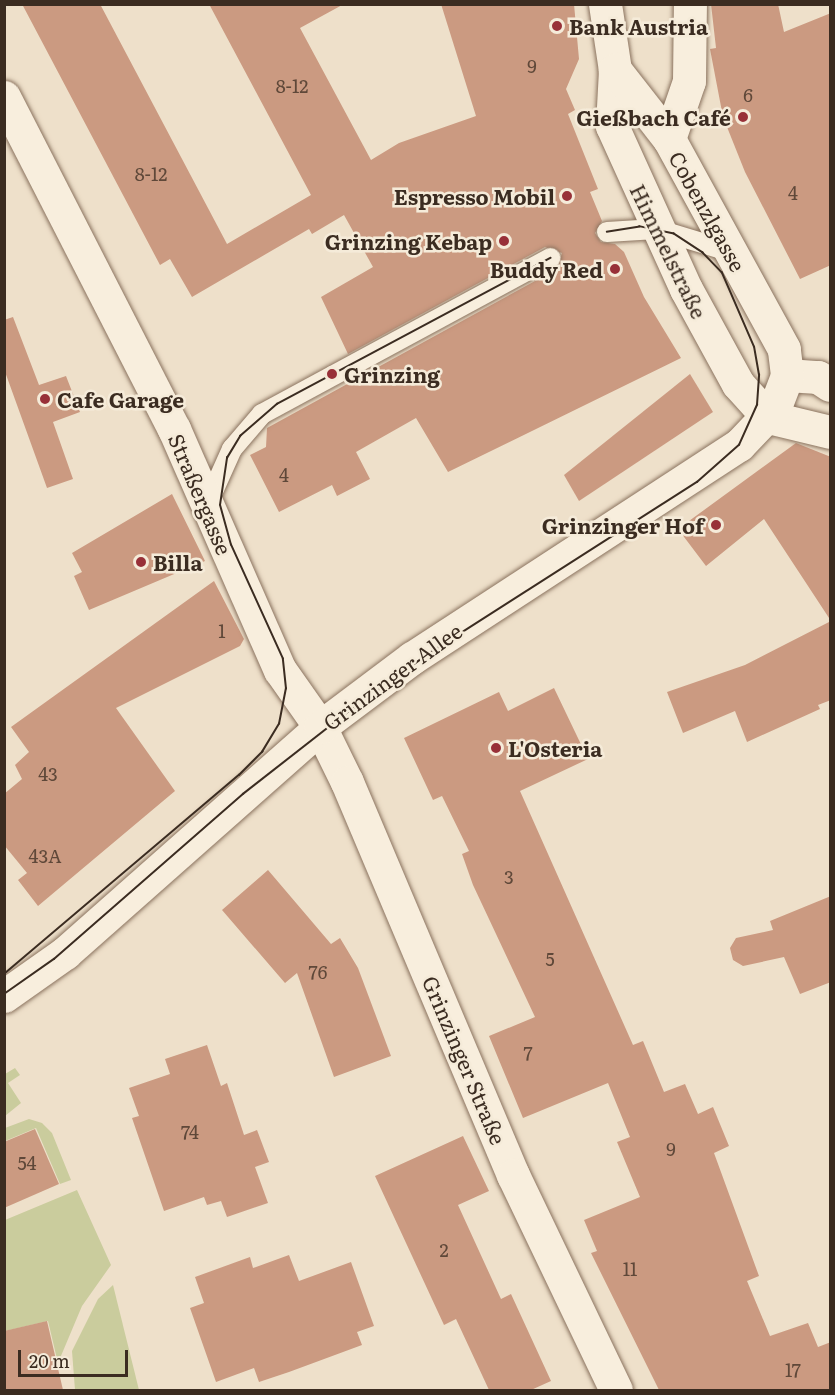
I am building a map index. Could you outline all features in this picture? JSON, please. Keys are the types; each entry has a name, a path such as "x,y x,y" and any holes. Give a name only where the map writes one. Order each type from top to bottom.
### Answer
{"street":[{"name":"Himmelstraße","path":"605,4 615,70 612,126 656,229 738,384 768,417"},
{"name":"Cobenzlgasse","path":"690,4 689,81 669,139 784,349 787,375"},
{"name":"Himmelstraße","path":"615,70 669,139"},
{"name":"Straßergasse","path":"4,97 174,429 206,507 279,670 320,728"},
{"name":"Grinzinger Allee","path":"4,996 65,953 262,784 320,728 421,652 739,445 768,417 787,375"},
{"path":"787,375 818,377 831,385"},
{"path":"768,417 831,432"},
{"name":"Grinzinger Straße","path":"320,728 347,782 513,1175 616,1390"}],"lane":[{"path":"607,232 656,229 731,252"},
{"path":"206,507 232,449 262,414 551,258"}],"green space":[{"path":"15,1068 20,1075 8,1083 21,1103 5,1116 5,1074"},
{"path":"29,1119 42,1123 52,1133 71,1180 60,1184 36,1128 5,1141 5,1128"},
{"path":"77,1190 111,1265 82,1306 58,1363 48,1321 5,1331 5,1220"},
{"path":"113,1285 139,1390 75,1390 72,1351 98,1299"}],"building":[{"path":"22,4 100,4 227,244 311,195 209,4 344,4 300,28 371,160 399,143 476,116 441,4 574,4 579,59 566,89 575,110 568,114 598,189 590,192 602,221 595,233 601,242 615,244 624,252 644,297 681,358 448,472 416,418 356,452 370,479 337,496 332,485 279,512 250,455 266,447 267,428 557,269 562,253 545,247 348,354 321,297 373,267 344,215 312,234 309,229 192,297 170,259 160,265"},
{"path":"711,4 778,4 784,32 831,13 831,265 800,279 745,172 723,117 710,49 716,48"},
{"name":"Cafe Garage","path":"13,317 39,385 66,376 80,412 53,422 73,479 47,488 4,369 4,320"},
{"path":"690,374 713,412 579,501 564,475"},
{"path":"796,443 831,457 831,621 764,519 706,566 678,529"},
{"name":"Billa","path":"172,494 205,561 89,610 74,576 82,572 72,553"},
{"path":"214,581 244,639 240,646 116,708 175,791 38,906 18,880 27,873 4,845 4,794 22,779 15,765 29,752 11,727"},
{"path":"831,621 831,700 818,705 820,709 747,742 735,711 683,733 667,692 745,665"},
{"path":"554,688 588,759 520,791 633,1045 643,1041 664,1092 685,1084 698,1114 713,1107 729,1146 714,1153 759,1276 747,1281 770,1336 808,1323 818,1347 831,1342 831,1390 659,1390 591,1253 597,1251 584,1220 640,1197 617,1142 630,1137 608,1083 523,1118 489,1036 535,1017 473,885 462,854 469,851 442,796 433,800 404,738 499,692 508,711"},
{"path":"268,870 331,944 340,938 358,968 391,1056 334,1077 297,973 285,983 222,910"},
{"path":"831,896 831,982 800,994 784,957 743,966 733,960 730,948 736,938 773,930 770,921"},
{"path":"207,1045 221,1086 227,1083 244,1135 257,1130 269,1162 255,1167 268,1203 227,1217 221,1201 207,1205 204,1197 164,1211 132,1118 139,1116 129,1088 170,1074 165,1059"},
{"path":"35,1129 59,1184 4,1208 4,1142"},
{"path":"463,1136 489,1191 458,1205 501,1299 511,1294 551,1381 531,1390 489,1390 456,1319 444,1325 375,1176"},
{"path":"289,1255 299,1281 351,1262 374,1326 357,1332 362,1345 289,1372 259,1382 254,1368 216,1382 190,1308 204,1303 195,1277 250,1257 253,1268"},
{"path":"47,1321 63,1390 4,1390 4,1331"}],"tram line":[{"path":"4,994 54,959 243,794 348,712 428,654 697,482 739,445 757,405 759,375 754,347 722,273 703,253 674,234 640,227 607,232"},
{"path":"4,974 239,775 262,752 279,724 286,689 283,659 231,545 220,505 227,458 240,436 277,404 551,258"}],"place":[{"name":"Bank Austria","path":"557,26"},
{"name":"Gießbach Café","path":"743,117"},
{"name":"Espresso Mobil","path":"567,196"},
{"name":"Grinzing Kebap","path":"504,241"},
{"name":"Buddy Red","path":"615,269"},
{"name":"Grinzing","path":"332,374"},
{"name":"Cafe Garage","path":"45,399"},
{"name":"Grinzinger Hof","path":"716,525"},
{"name":"Billa","path":"141,562"},
{"name":"L'Osteria","path":"496,748"}]}
